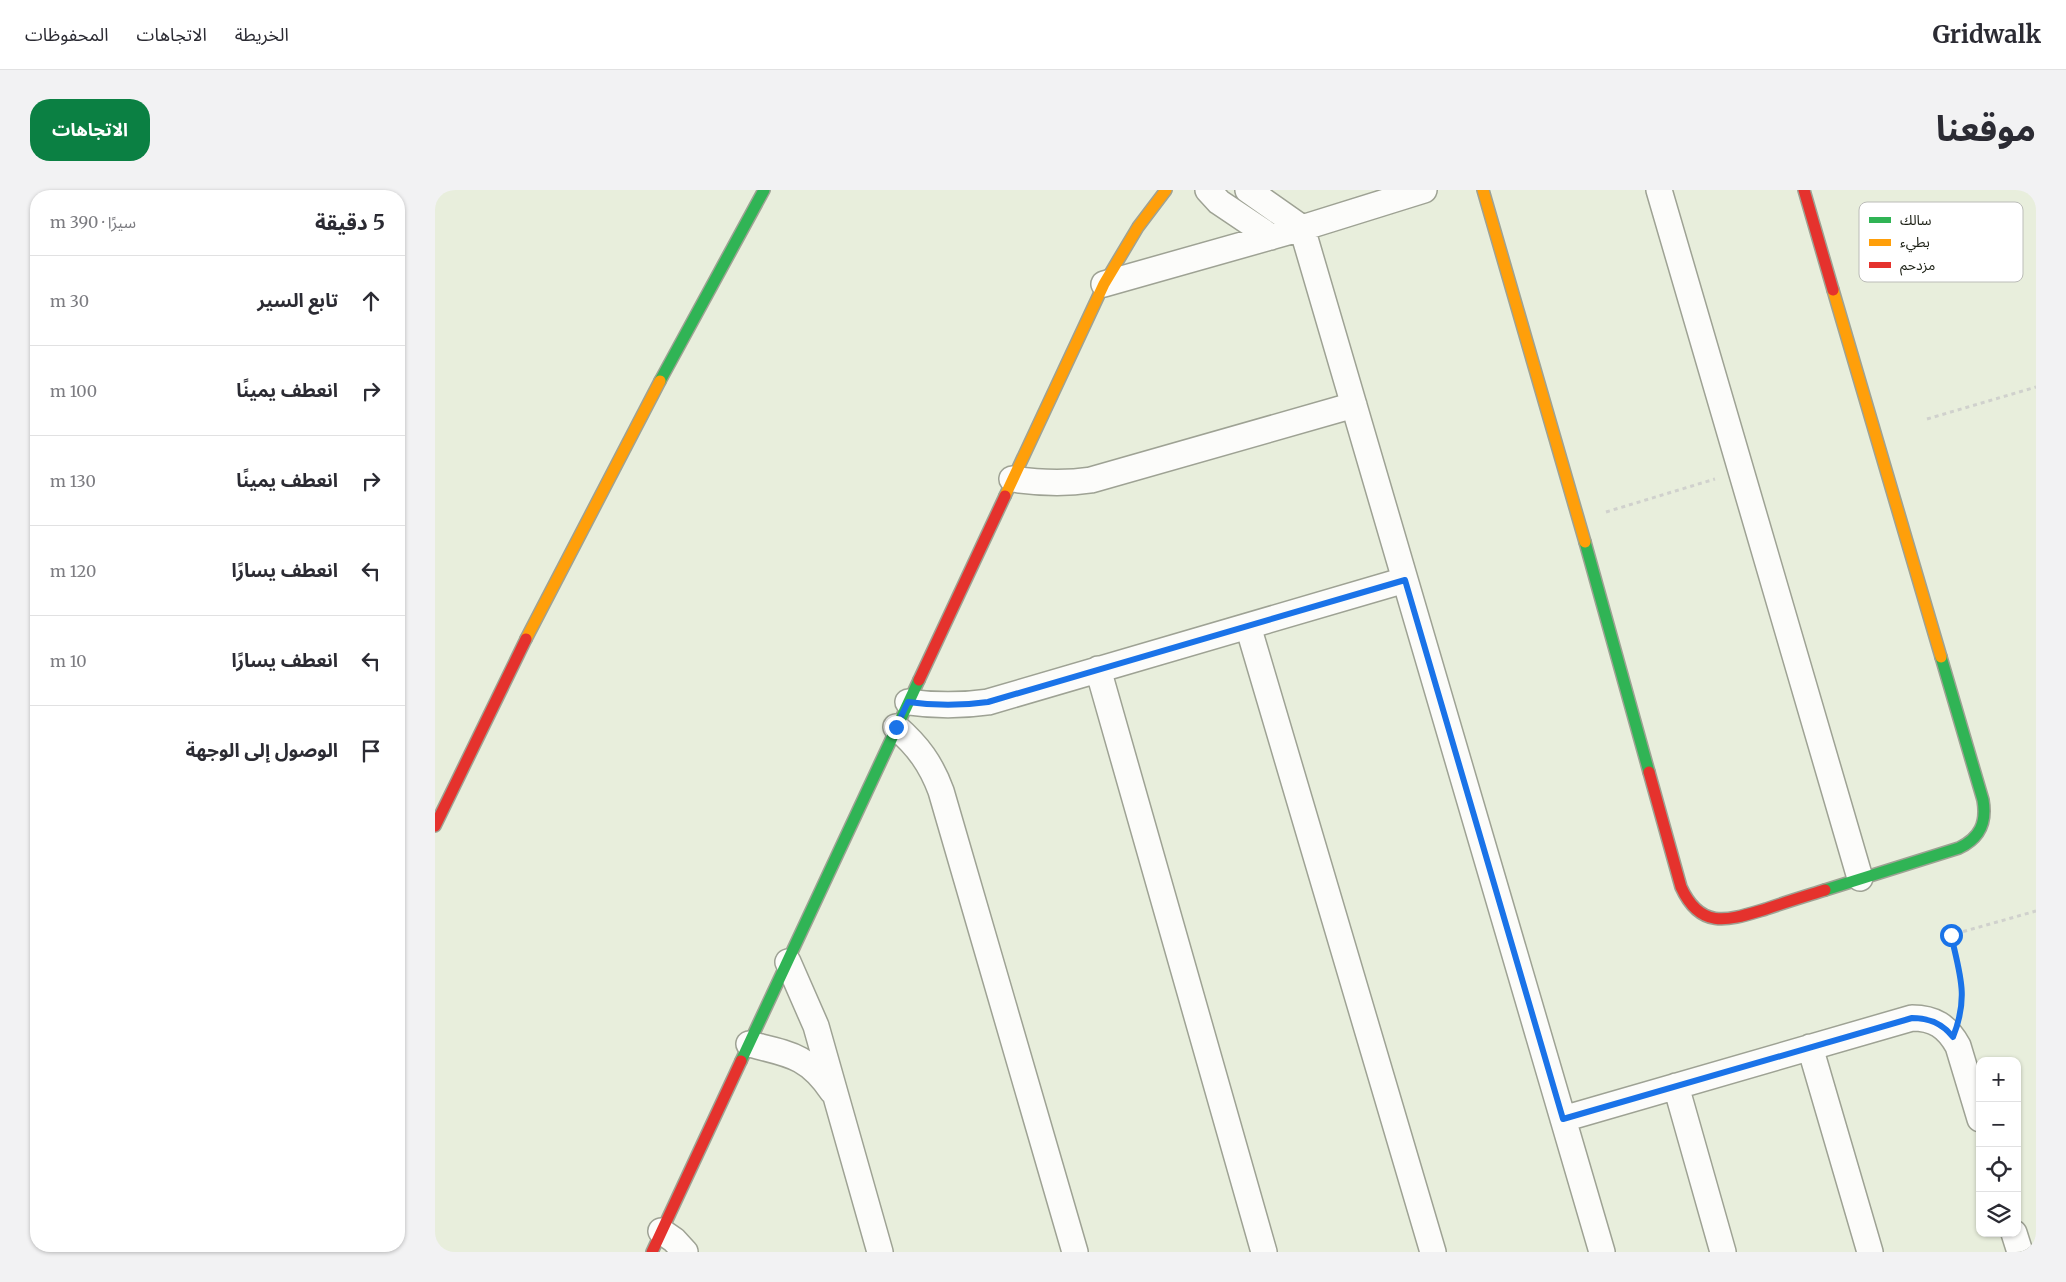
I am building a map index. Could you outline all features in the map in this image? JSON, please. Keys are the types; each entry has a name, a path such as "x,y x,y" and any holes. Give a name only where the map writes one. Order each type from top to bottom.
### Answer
{"main road":[{"path":"435,826 501,688 645,406 764,190"},
{"path":"657,1241 1104,284 1138,227 1166,190"},
{"path":"1483,190 1686,899 1694,909 1705,916 1717,920 1730,920 1969,844 1977,838 1982,830 1986,810 1804,190"}],"street":[{"path":"1208,190 1219,202 1271,237"},
{"path":"1248,190 1302,228 1602,1252"},
{"path":"1104,284 1302,228 1424,190"},
{"path":"1659,190 1860,878"},
{"path":"1012,479 1039,483 1091,480 1353,406"},
{"path":"908,702 934,706 961,706 988,702 1405,580"},
{"path":"1248,626 1433,1252"},
{"path":"1098,669 1264,1252"},
{"path":"896,727 924,755 934,772 941,791 1075,1252"},
{"path":"788,962 816,1026 826,1059 833,1093 880,1252"},
{"path":"1563,1119 1912,1018 1931,1020 1947,1030 1953,1037 1976,1106"},
{"path":"749,1044 802,1060 815,1068 833,1093"},
{"path":"1810,1047 1870,1252"},
{"path":"1676,1086 1723,1252"},
{"path":"2015,1237 2020,1252"},
{"path":"657,1241 674,1240 685,1252"}],"path":[{"path":"1927,419 2036,387"},
{"path":"1579,520 1741,472"},
{"path":"1953,1037 1962,1009 1963,994 1951,935 2036,911"}],"traffic: fast":[{"path":"660,381 764,190"},
{"path":"1585,542 1649,772"},
{"path":"1825,890 1959,848 1972,840 1983,823 1983,800 1941,657"},
{"path":"741,1061 919,680"}],"traffic: slow":[{"path":"1005,496 1104,284 1138,227 1166,190"},
{"path":"1483,190 1585,542"},
{"path":"1833,290 1941,657"},
{"path":"526,639 660,381"}],"traffic: jam":[{"path":"1804,190 1833,290"},
{"path":"919,680 1005,496"},
{"path":"435,826 526,639"},
{"path":"1649,772 1681,887 1689,901 1698,911 1717,919 1728,918 1753,913 1825,890"},
{"path":"652,1252 741,1061"}],"route":[{"path":"896,727 908,702 934,706 961,706 988,702 1405,580 1563,1119 1912,1018 1931,1020 1947,1030 1953,1037 1959,1023 1963,994 1951,935"}]}
